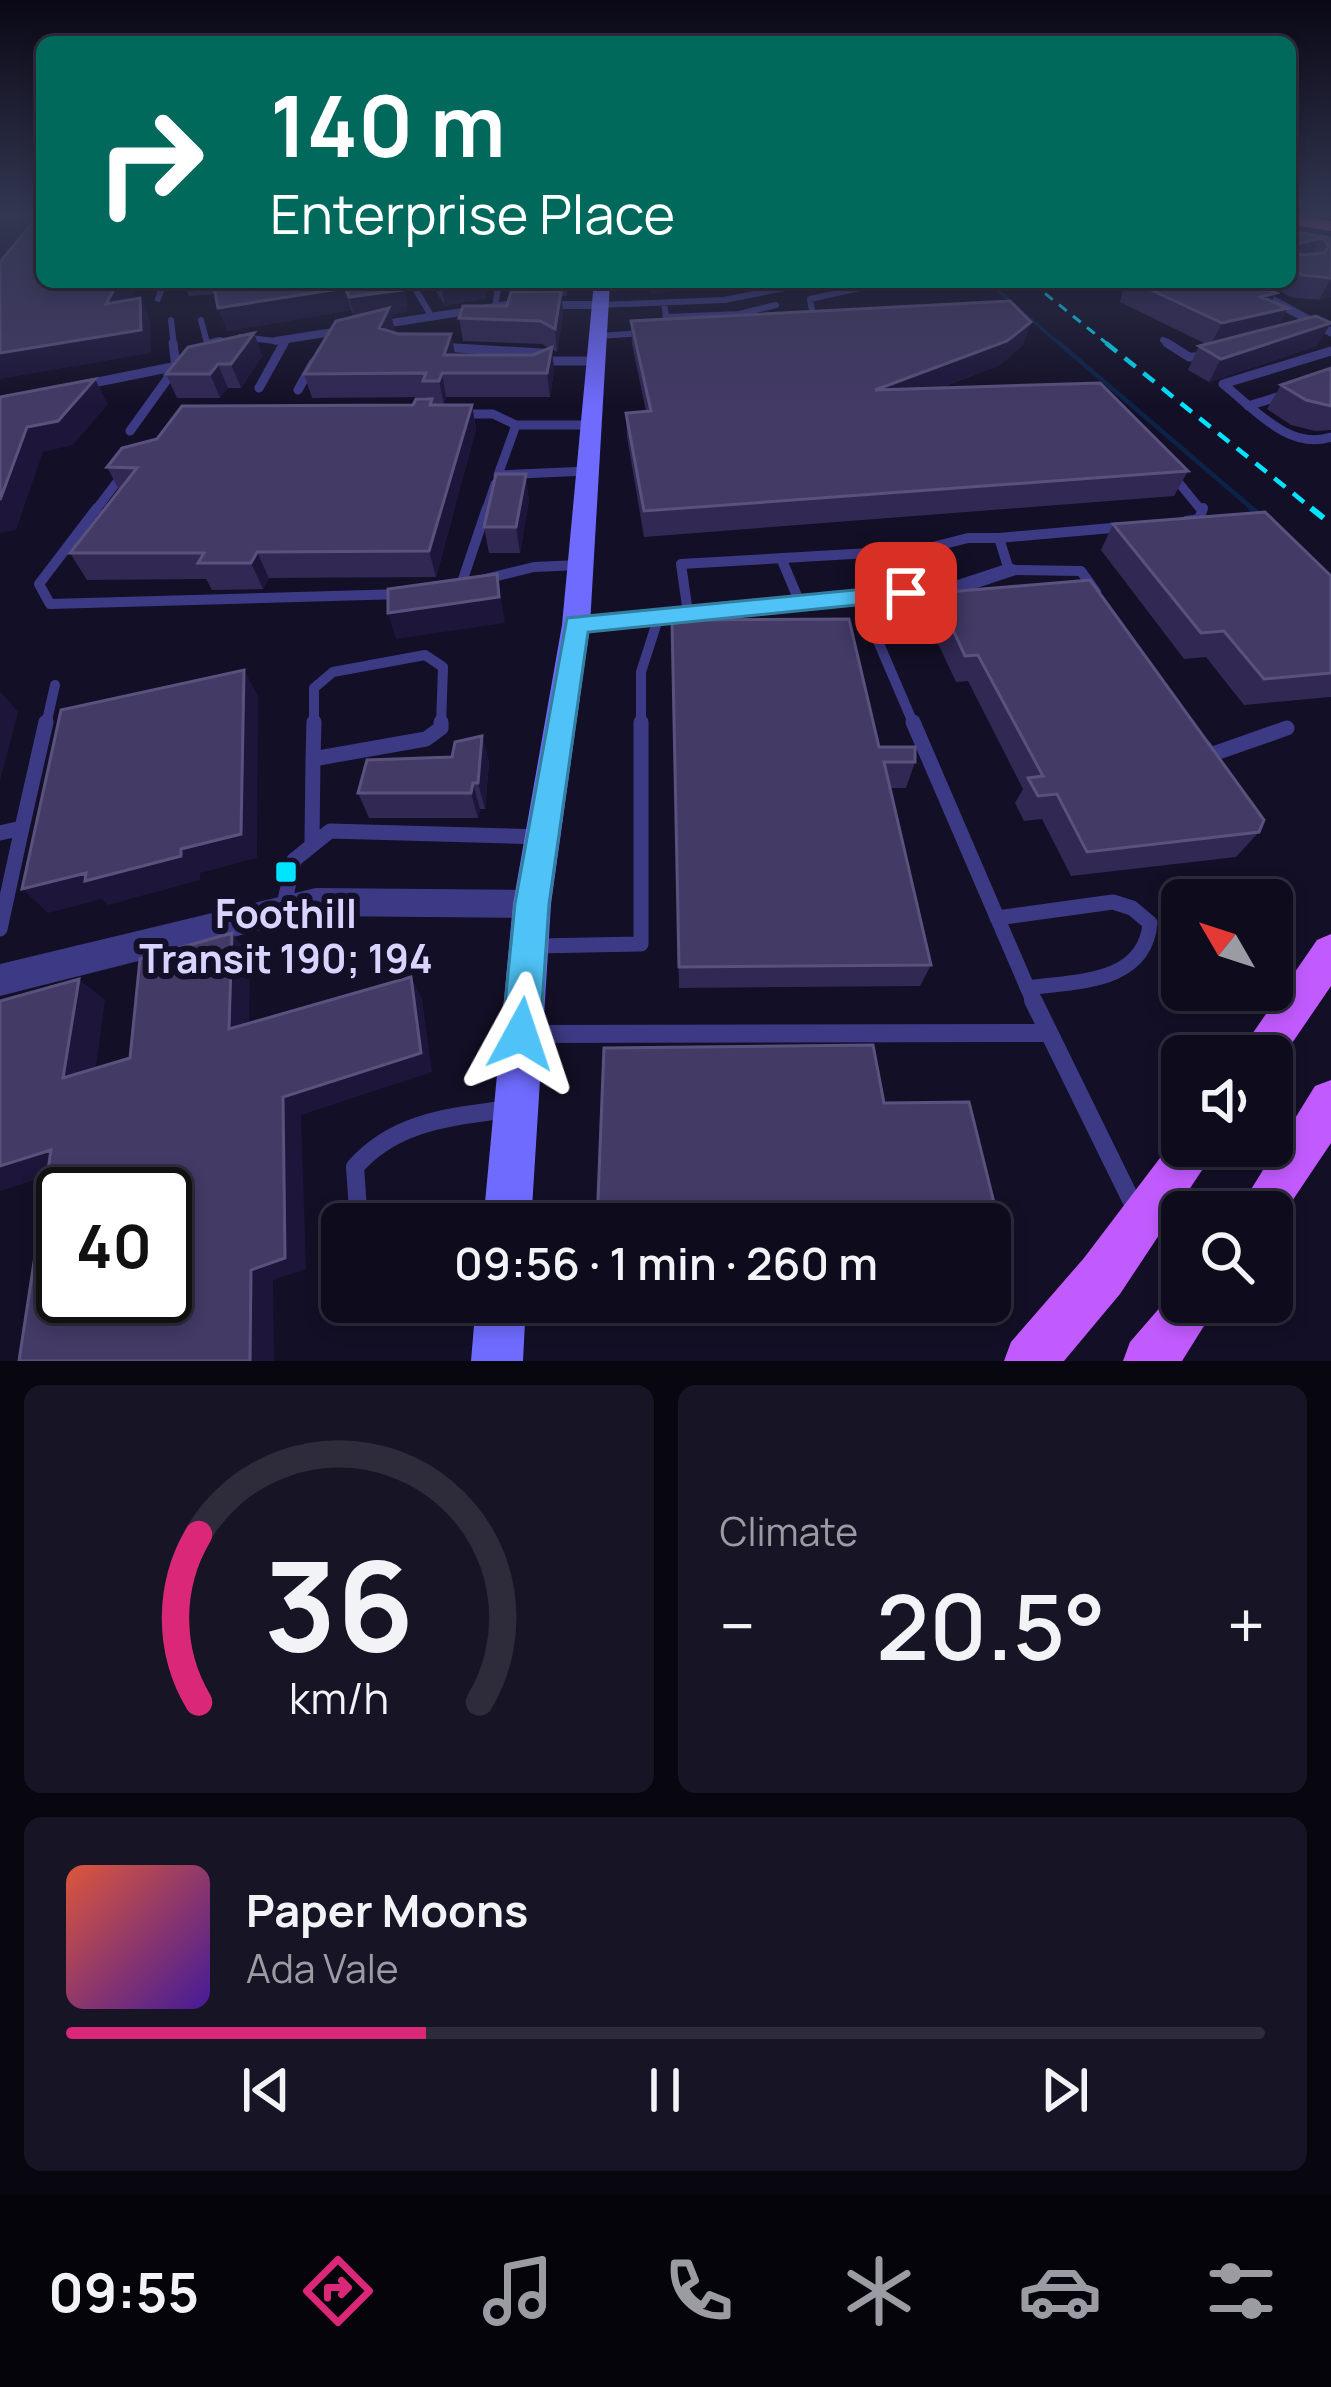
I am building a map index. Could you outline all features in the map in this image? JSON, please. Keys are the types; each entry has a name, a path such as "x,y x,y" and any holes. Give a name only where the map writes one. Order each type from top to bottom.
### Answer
{"main road":[{"path":"1273,1035 1330,956"},
{"path":"1275,1191 1331,1102"},
{"path":"1030,1361 1180,1167"},
{"path":"1149,1361 1177,1323"}],"street":[{"path":"1249,288 1324,330"},
{"path":"280,340 419,324 495,307 599,321 576,625 532,904 508,1203"},
{"path":"1286,309 1331,313"},
{"path":"576,625 953,590 1009,570"},
{"path":"0,980 316,902 532,904"},
{"path":"496,1361 499,1323"}],"lane":[{"path":"158,299 162,288"},
{"path":"412,288 419,324"},
{"path":"495,307 499,288"},
{"path":"536,370 599,321 664,303 724,300 785,288"},
{"path":"814,325 810,298 858,288"},
{"path":"664,303 666,317 739,314 776,305"},
{"path":"444,346 452,314"},
{"path":"130,431 176,367 171,320"},
{"path":"201,320 207,343 247,336 280,340"},
{"path":"599,321 664,332"},
{"path":"794,326 837,324"},
{"path":"1301,333 1324,330"},
{"path":"298,390 328,335"},
{"path":"235,351 280,340"},
{"path":"259,388 280,340"},
{"path":"1162,340 1189,357 1219,354"},
{"path":"424,347 542,353 552,361"},
{"path":"1331,351 1222,383 1305,444 1331,437"},
{"path":"70,388 196,362"},
{"path":"1248,406 1290,393"},
{"path":"446,414 493,414 516,425 591,425"},
{"path":"461,585 516,425"},
{"path":"1162,464 1203,512 1199,519 1165,524"},
{"path":"128,467 39,584 50,604 406,594"},
{"path":"498,475 588,471"},
{"path":"688,614 681,564 921,550 968,538 1142,526"},
{"path":"999,538 1009,570 1081,571 1107,608"},
{"path":"781,559 800,603"},
{"path":"445,589 534,567 580,565"},
{"path":"859,597 1047,1033 1142,1221"},
{"path":"529,946 641,944 641,671 659,616"},
{"path":"312,842 313,759 314,688 333,672 425,656 443,667 441,728 426,739 313,759"},
{"path":"0,928 55,686"},
{"path":"1197,737 1210,755 1287,728"},
{"path":"0,833 22,828"},
{"path":"283,910 294,860 330,831 543,837"},
{"path":"997,918 1113,902 1132,908 1150,923 1152,940 1145,958 1126,970 1028,988"},
{"path":"521,1034 1047,1033"},
{"path":"358,1203 355,1167 379,1142 404,1127 515,1107"}],"building":[{"path":"0,280 36,280 36,288 115,288 106,304 140,298 141,330 0,353"},
{"path":"214,288 345,288 218,308"},
{"path":"345,288 402,290 349,297"},
{"path":"1147,288 1265,288 1276,293 1261,297 1288,308 1222,323"},
{"path":"561,291 555,329 540,321 459,318 463,306 507,306 511,292"},
{"path":"1010,301 1031,322 1007,341 875,390 1100,383 1188,471 644,511 626,413 651,411 631,321"},
{"path":"389,308 379,328 398,334 451,334 444,355 533,355 552,347 547,373 442,373 439,381 423,381 426,373 304,374 336,321"},
{"path":"1316,316 1331,323 1221,359 1199,346"},
{"path":"254,333 231,364 218,364 210,374 166,374 188,347"},
{"path":"1331,368 1331,406 1306,400 1281,385"},
{"path":"95,379 58,421 27,427 0,500 0,397"},
{"path":"416,399 432,399 430,405 472,405 429,551 257,552 251,563 198,563 204,553 70,553 137,468 107,467 122,448 157,439 182,406 413,405"},
{"path":"496,474 526,474 516,527 484,527"},
{"path":"1265,512 1331,576 1331,673 1264,679 1224,631 1201,633 1113,524"},
{"path":"497,574 499,597 388,613 388,589"},
{"path":"1090,580 1264,820 1259,832 1087,852 1057,794 1038,796 1028,778 1043,776 978,655 965,656 941,604 954,603 947,592"},
{"path":"849,619 879,747 915,747 915,762 884,762 931,965 679,967 672,620"},
{"path":"244,670 241,834 181,849 181,856 85,881 86,873 22,889 61,710"},
{"path":"482,736 478,783 473,783 471,793 358,793 367,760 452,757 455,742"},
{"path":"232,933 229,1029 411,977 421,1053 283,1097 285,1258 251,1270 250,1361 19,1361 36,1249 36,1323 192,1323 192,1167 48,1167 51,1150 0,1166 0,1001 79,979 63,1078 130,1058 140,959"},
{"path":"873,1045 884,1103 969,1102 994,1203 598,1203 604,1048"}],"waterway":[{"path":"995,288 1062,346"},
{"path":"1059,343 1255,511"},
{"path":"1251,508 1263,518"}],"railway":[{"path":"1038,288 1110,346"},
{"path":"1106,343 1315,511"},
{"path":"1311,508 1331,524"}],"place":[{"name":"Foothill Transit 190; 194","path":"286,872"}],"route":[{"path":"521,1034 532,904 576,625 906,593"}]}
